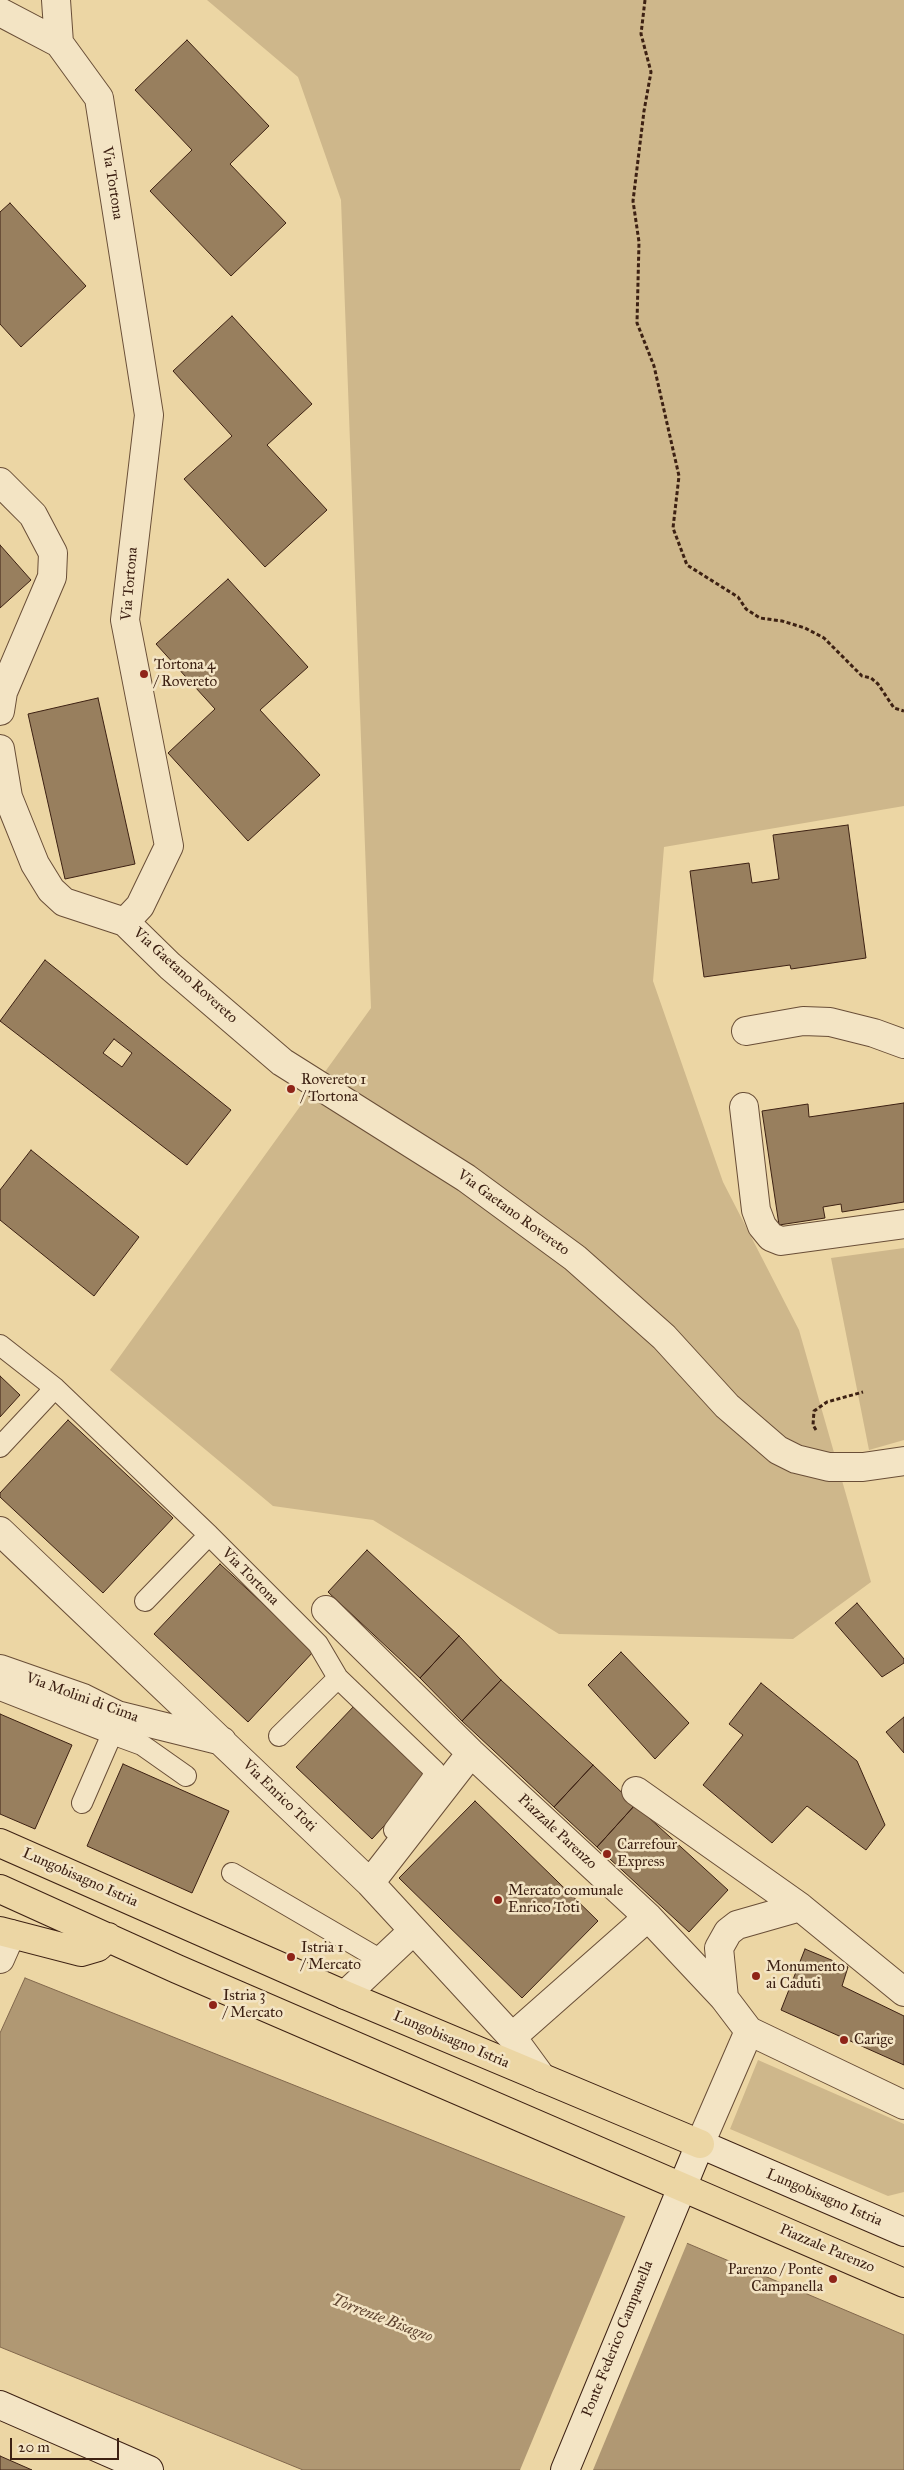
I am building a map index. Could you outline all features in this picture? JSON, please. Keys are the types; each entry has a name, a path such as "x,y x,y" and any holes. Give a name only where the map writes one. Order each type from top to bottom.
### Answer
{"main road":[{"name":"Lungobisagno Istria","path":"0,1843 345,1995 700,2144"},
{"path":"0,1889 676,2198"},
{"path":"6,1932 81,1952 98,1947 108,1937"},
{"name":"Piazzale Parenzo","path":"676,2198 750,2216 904,2283"}],"street":[{"path":"56,0 59,43"},
{"name":"Via Tortona","path":"0,12 59,43 99,98 149,415 125,620 169,846 140,906 125,922"},
{"path":"0,482 33,515 53,554 52,578 3,692 0,711"},
{"path":"0,748 8,797 34,864 50,890 64,902 125,922"},
{"name":"Via Gaetano Rovereto","path":"125,922 170,966 282,1062 466,1178 575,1258 664,1337 727,1406 778,1450 796,1459 829,1467 870,1466 904,1461"},
{"path":"746,1031 803,1021 830,1022 874,1032 904,1044"},
{"path":"744,1108 756,1210 762,1226 771,1237 781,1241 904,1224"},
{"name":"Via Enrico Toti","path":"0,1531 223,1741 370,1883 512,2036 542,2078"},
{"name":"Piazzale Parenzo","path":"326,1610 471,1753 648,1917 724,1998 749,2031 904,2105"},
{"name":"Via Molini di Cima","path":"0,1669 83,1698 117,1715 223,1741"},
{"path":"370,1883 471,1753"},
{"path":"636,1791 800,1907 904,1992"},
{"path":"724,1998 719,1948 728,1932 737,1925 800,1907"},
{"path":"512,2036 648,1917"},
{"path":"345,1995 414,1931"},
{"path":"0,1959 6,1932"},
{"path":"700,2144 749,2031"},
{"name":"Ponte Federico Campanella","path":"565,2470 676,2198 700,2144"},
{"name":"Lungobisagno Istria","path":"700,2144 904,2232"},
{"path":"0,2405 149,2470"}],"lane":[{"name":"Via Tortona","path":"0,1345 55,1388 209,1535 318,1644 338,1678 435,1771 431,1780 394,1830"},
{"path":"0,1447 55,1388"},
{"path":"145,1601 209,1535"},
{"path":"279,1736 338,1678"},
{"path":"0,1690 142,1745 186,1776"},
{"path":"82,1804 112,1734"},
{"path":"232,1873 381,1960"}],"path":[{"path":"645,0 642,34 651,72 644,111 633,201 639,242 637,323 654,366 679,476 673,528 687,565 738,597 746,609 760,618 790,624 824,638 862,676 871,678 878,684 894,708 904,711"},
{"path":"819,1437 813,1425 814,1411 827,1402 863,1392"}],"shaded area":[{"path":"207,0 904,0 904,806 664,847 653,981 723,1182 799,1330 871,1582 793,1639 559,1634 373,1520 273,1506 110,1370 371,1008 341,200 298,77"},
{"path":"904,1248 904,1440 869,1450 831,1258"},
{"path":"758,2060 904,2124 904,2192 888,2196 730,2129"}],"water":[{"name":"Torrente Bisagno","path":"25,1978 625,2217 904,2335 904,2470 303,2470 0,2347 0,2033"}],"pier":[{"path":"626,2215 688,2241 593,2470 520,2470"}],"building":[{"path":"187,40 269,126 230,164 286,223 231,276 150,191 192,150 135,90"},
{"path":"10,203 86,286 21,347 0,324 0,212"},
{"path":"232,316 312,404 267,445 327,510 265,567 184,479 232,436 173,371"},
{"path":"0,545 31,580 0,608"},
{"path":"228,579 308,667 260,710 320,775 248,841 168,753 215,709 156,644"},
{"path":"98,698 135,864 65,879 28,714"},
{"path":"848,825 866,958 791,969 790,965 704,977 690,871 749,863 752,883 779,879 773,835"},
{"path":"45,960 231,1110 187,1165 0,1021","holes":["114,1039 132,1053 122,1067 103,1053"]},
{"path":"904,1103 904,1202 842,1212 841,1204 823,1207 825,1218 779,1225 762,1111 808,1104 809,1117"},
{"path":"31,1150 139,1237 94,1296 0,1220 0,1190"},
{"path":"0,1376 20,1395 0,1417"},
{"path":"68,1420 173,1518 103,1593 0,1497 0,1493"},
{"path":"367,1550 459,1636 420,1678 328,1592"},
{"path":"220,1564 314,1651 248,1722 154,1634"},
{"path":"857,1603 904,1659 904,1663 882,1677 835,1623"},
{"path":"459,1636 501,1680 462,1721 420,1678"},
{"path":"621,1652 689,1723 655,1759 588,1685"},
{"path":"501,1680 593,1765 554,1807 462,1721"},
{"path":"761,1683 857,1761 885,1825 866,1850 807,1806 772,1843 703,1785 743,1735 729,1724"},
{"path":"356,1704 431,1775 372,1839 296,1767"},
{"path":"0,1714 72,1745 35,1829 0,1814"},
{"path":"904,1717 904,1753 886,1732"},
{"path":"123,1764 229,1811 192,1893 87,1846"},
{"path":"593,1765 635,1805 597,1847 554,1807"},
{"name":"Mercato comunale Enrico Toti","path":"475,1801 598,1921 522,1998 399,1878"},
{"path":"635,1805 728,1890 689,1932 597,1847"},
{"path":"805,1949 848,1967 842,1986 904,2016 904,2065 781,2010"},
{"path":"0,2456 32,2470 0,2470"}],"place":[{"name":"Tortona 4 / Rovereto","path":"144,674"},
{"name":"Rovereto 1 / Tortona","path":"291,1089"},
{"name":"Carrefour Express","path":"607,1854"},
{"name":"Mercato comunale Enrico Toti","path":"498,1900"},
{"name":"Istria 1 / Mercato","path":"291,1957"},
{"name":"Monumento ai Caduti","path":"756,1976"},
{"name":"Istria 3 / Mercato","path":"213,2005"},
{"name":"Carige","path":"844,2040"},
{"name":"Parenzo / Ponte Campanella","path":"833,2279"}]}
